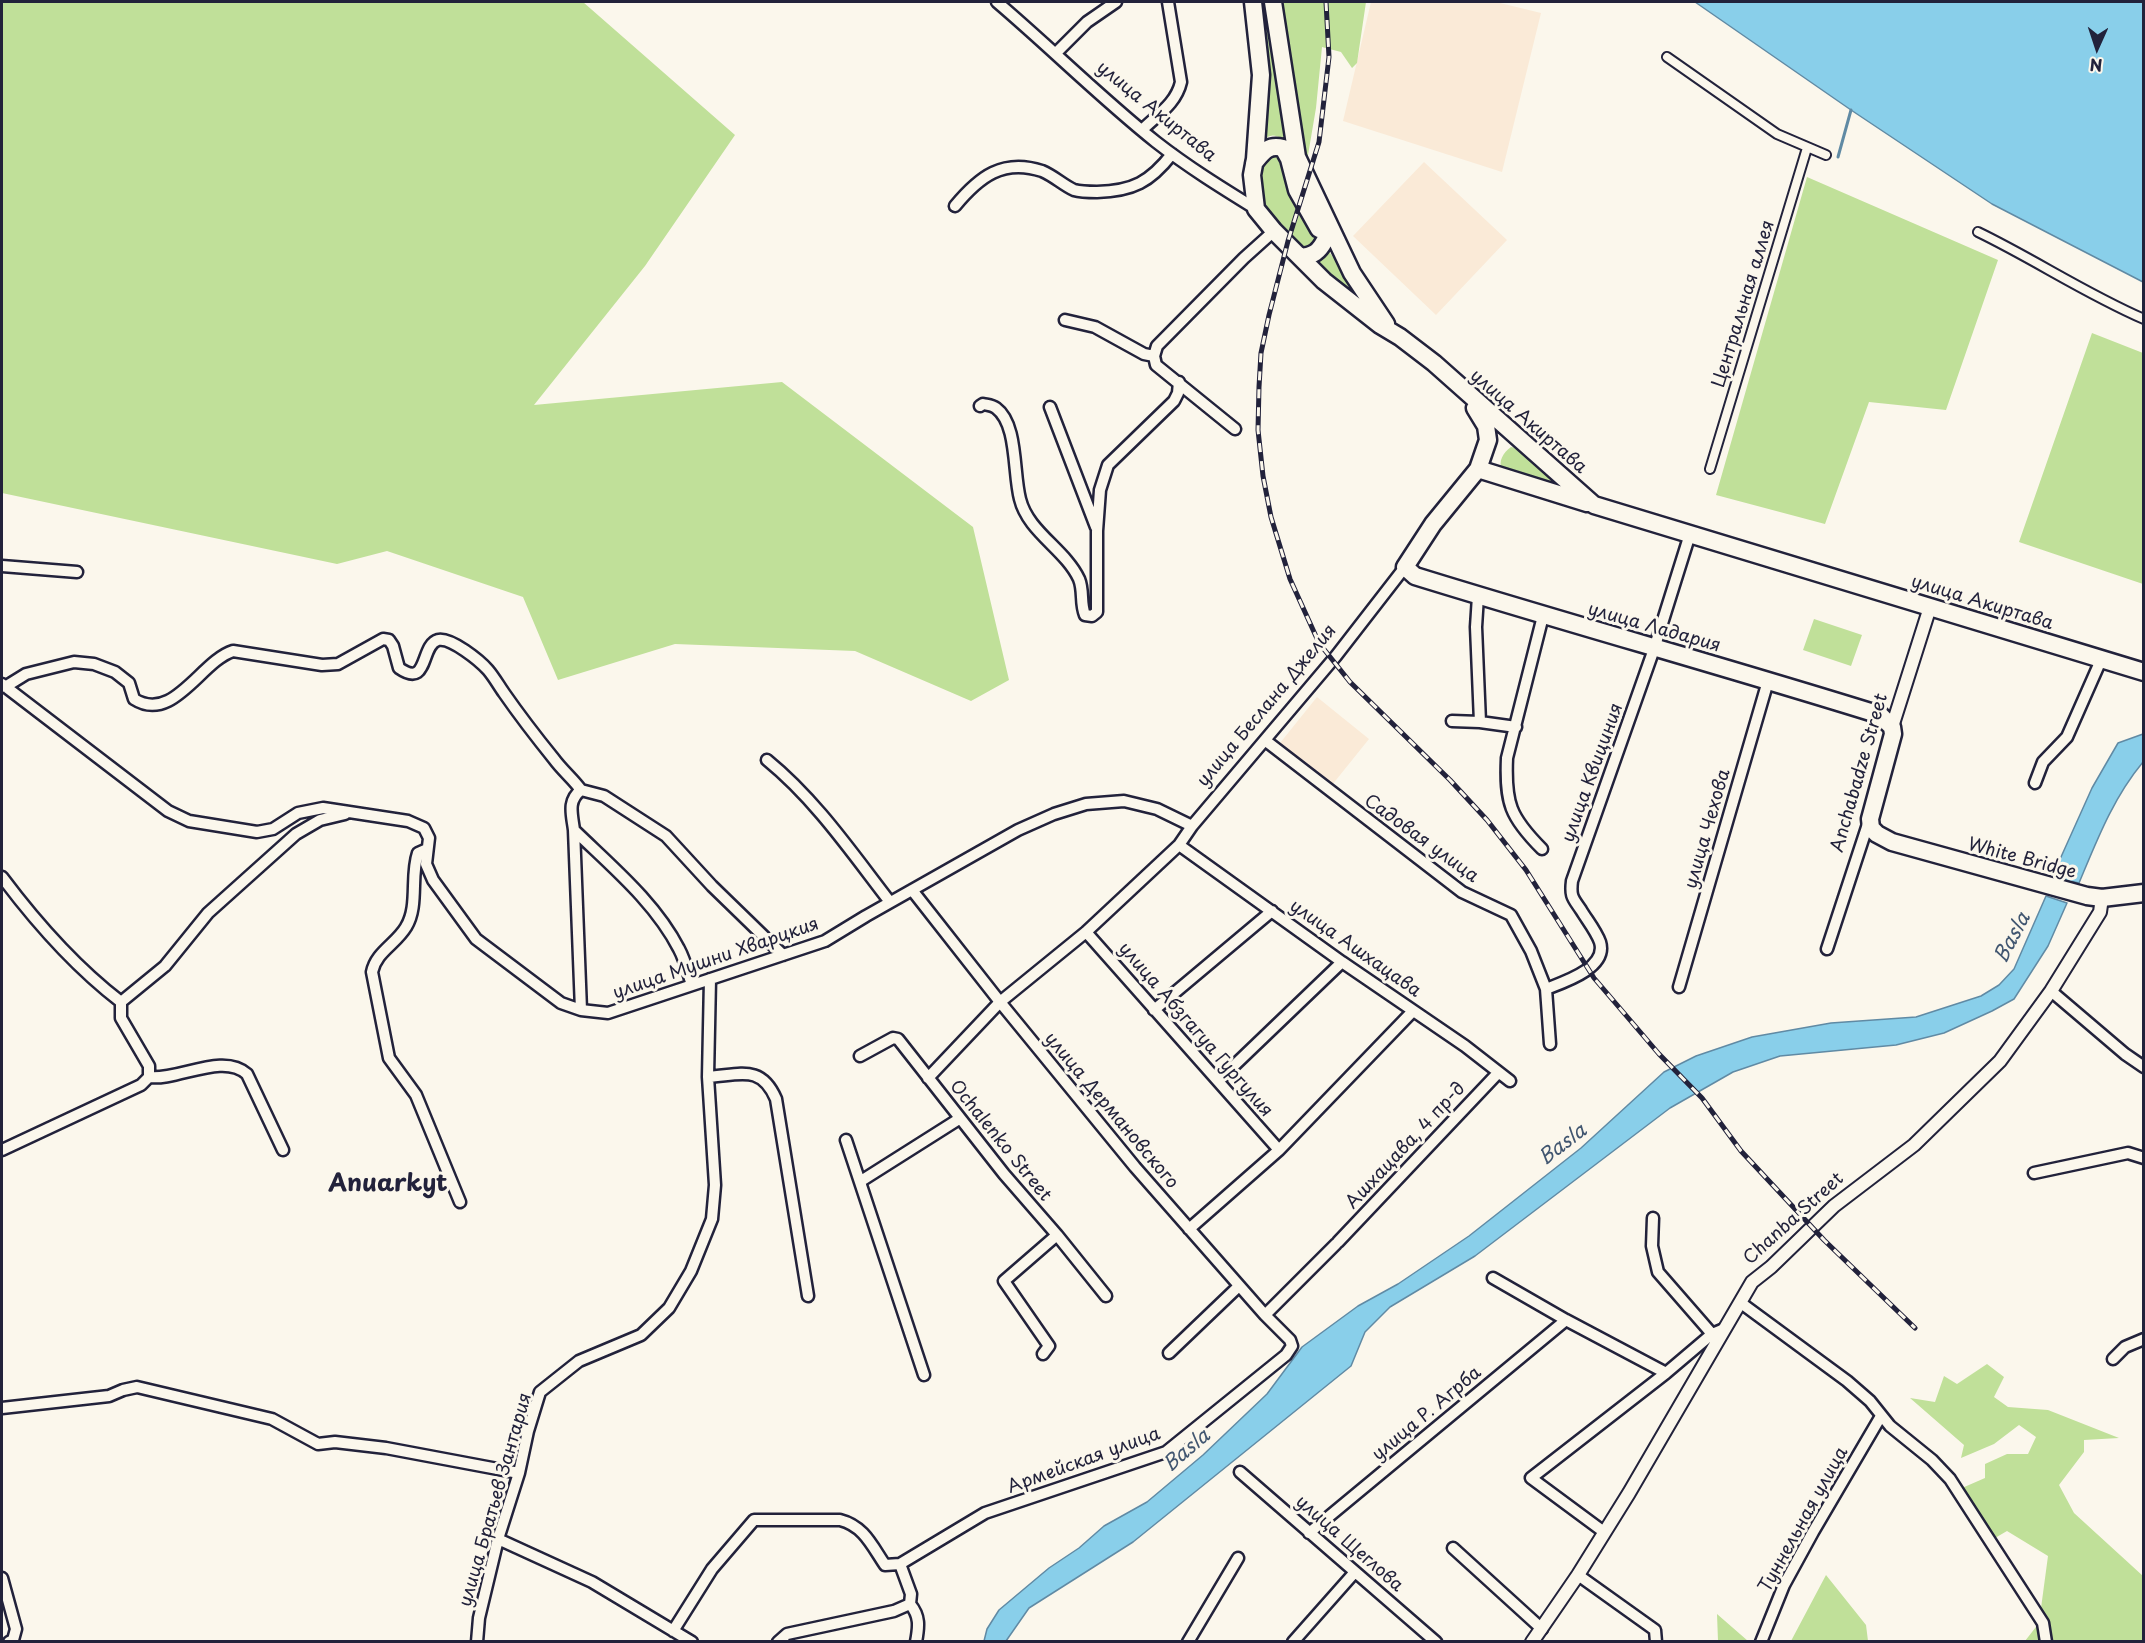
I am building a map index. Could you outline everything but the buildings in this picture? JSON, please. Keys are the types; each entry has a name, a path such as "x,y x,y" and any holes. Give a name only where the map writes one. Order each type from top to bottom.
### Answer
{"highway":[{"path":"1253,2 1261,75 1252,175 1256,209"},
{"path":"1273,2 1300,165 1358,282 1392,332"},
{"path":"1289,103 1287,124 1289,159 1297,190 1340,263 1358,282"},
{"path":"1254,164 1266,149 1275,146 1283,148 1289,159"},
{"name":"улица Акиртава","path":"1256,209 1274,231 1341,297 1434,363 1594,505 2144,672"},
{"path":"1300,257 1320,250 1325,240"},
{"name":"улица Беслана Джелия","path":"1405,567 1433,524 1478,469 1488,440 1486,426 1465,392"},
{"path":"1478,469 1594,505"},
{"name":"улица Ладария","path":"1405,567 1415,576 1478,596 1880,716 1892,727"},
{"name":"Anchabadze Street","path":"1870,819 1892,739 1892,727"},
{"name":"White Bridge","path":"1870,819 1871,828 1883,838 1947,859 2095,897"},
{"path":"2095,897 2144,893"}],"street":[{"name":"улица Акиртава","path":"998,2 1142,130 1198,173 1256,209"},
{"path":"1056,52 1087,21 1116,2"},
{"path":"1142,130 1178,94 1181,82 1168,2"},
{"path":"1667,57 1777,134 1826,155"},
{"name":"Центральная аллея","path":"1710,469 1807,147"},
{"path":"955,206 969,189 1001,168 1018,167 1041,171 1075,190 1109,191 1140,184 1160,169 1172,154"},
{"path":"1234,429 1156,365 1154,356 1157,346 1274,231"},
{"path":"1978,232 2019,252 2080,289 2144,319"},
{"path":"1065,320 1095,327 1144,354 1154,356"},
{"path":"980,406 983,404 994,406 1004,417 1011,432 1020,501 1031,521 1070,566 1079,580 1082,607 1085,615 1092,616 1097,612 1098,605 1097,531 1100,490 1108,465 1174,401 1178,393 1179,382"},
{"path":"1050,407 1097,531"},
{"name":"улица Квициния","path":"1546,989 1574,977 1596,963 1601,953 1600,942 1570,894 1572,881 1654,649 1690,534"},
{"path":"2,566 77,572"},
{"name":"улица Беслана Джелия","path":"928,1078 1000,1002 1086,932 1179,845 1192,826 1336,656 1405,567"},
{"path":"1478,596 1476,627 1480,722"},
{"name":"Anchabadze Street","path":"1892,727 1930,607"},
{"path":"1542,849 1515,818 1509,805 1506,781 1507,758 1543,616"},
{"path":"3,686 26,674 74,662 94,664 115,672 129,683 134,699 142,704 162,704 178,695 223,654 233,651 322,665 338,664 383,639 389,640 399,668 407,674 420,670 432,644 438,640 446,641 471,655 489,671 555,761 581,790 604,796 666,836 712,886 783,955"},
{"path":"2036,783 2043,762 2067,737 2101,660"},
{"name":"улица Чехова","path":"1679,987 1768,681"},
{"name":"улица Мушни Хварцкия","path":"3,686 168,811 189,821 257,832 273,829 298,813 323,808 348,814 408,821 424,828 429,838 426,864 433,880 476,939 561,1003 581,1010 608,1013 825,941 1018,830 1054,814 1086,804 1124,801 1157,809 1192,826"},
{"path":"1452,721 1516,727"},
{"name":"Садовая улица","path":"1266,741 1462,892 1511,915 1531,951 1546,989 1550,1044"},
{"path":"767,760 791,780 829,823 890,902"},
{"path":"581,790 574,796 571,804 581,1010"},
{"path":"121,1002 165,966 208,913 296,834 320,820 348,814"},
{"name":"Anchabadze Street","path":"1827,949 1870,819"},
{"path":"574,830 635,890 658,918 680,950 692,985"},
{"name":"улица Ашхацава","path":"1179,845 1342,962 1466,1046 1498,1074 1510,1081"},
{"path":"427,849 418,853 414,865 412,910 406,927 374,961 372,972 389,1058 417,1095 460,1202"},
{"path":"2,878 19,900 97,984 121,1002"},
{"name":"улица Дермановского","path":"912,890 1135,1167 1293,1346"},
{"name":"Chanba Street","path":"1532,1641 1605,1532 1718,1336 1742,1302 1752,1282 1771,1267 1834,1206 1914,1145 2000,1060 2051,991 2100,912 2095,897"},
{"path":"1154,1010 1272,911"},
{"name":"улица Абзгагуа Гургулия","path":"1086,932 1279,1150"},
{"path":"1218,1081 1342,962"},
{"name":"улица Братьев Зантария","path":"477,1641 479,1618 498,1539 519,1473 528,1431 540,1392 579,1361 641,1335 669,1308 691,1271 712,1219 715,1185 708,1077 710,979"},
{"path":"2051,991 2125,1054 2144,1067"},
{"path":"2,1150 141,1085 149,1077 149,1066 121,1018 121,1002"},
{"path":"1189,1228 1279,1150 1413,1011"},
{"name":"Ochalenko Street","path":"860,1056 893,1038 898,1039 959,1119 1106,1296"},
{"path":"149,1077 160,1079 191,1070 228,1066 240,1068 247,1074 283,1150"},
{"path":"708,1077 752,1074 762,1077 770,1085 776,1099 808,1296"},
{"name":"Ашхацава, 4 пр-д","path":"1265,1315 1498,1074"},
{"path":"861,1181 959,1119"},
{"path":"846,1140 924,1375"},
{"path":"2034,1173 2128,1153 2144,1158"},
{"path":"1605,1532 1531,1478 1666,1373 1718,1336 1658,1272 1652,1246 1653,1218"},
{"path":"1043,1354 1049,1346 1004,1281 1057,1235"},
{"path":"1493,1278 1666,1373"},
{"path":"1169,1353 1239,1286"},
{"path":"1742,1302 1847,1381 1870,1401 1890,1426 1932,1460 1950,1479 2043,1623 2046,1641"},
{"name":"улица Р. Агрба","path":"1309,1533 1566,1320"},
{"path":"2113,1359 2125,1347 2144,1339"},
{"name":"Армейская улица","path":"900,1564 985,1513 1166,1452 1286,1355 1293,1346"},
{"path":"2,1408 108,1396 136,1387 273,1419 318,1444 335,1442 386,1448 519,1473"},
{"name":"Туннельная улица","path":"1761,1641 1789,1576 1881,1416"},
{"name":"улица Щеглова","path":"1240,1472 1436,1641"},
{"path":"673,1631 712,1569 754,1520 840,1520 853,1523 865,1534 885,1565 900,1564 911,1593 910,1604 917,1612 919,1623 916,1641"},
{"path":"498,1539 592,1582 692,1641"},
{"path":"1453,1548 1542,1629"},
{"path":"1188,1641 1238,1558"},
{"path":"1293,1641 1355,1572"},
{"path":"1578,1575 1655,1630 1656,1641"},
{"path":"2,1578 16,1629 13,1640 9,1641"},
{"path":"778,1641 787,1634 894,1611 910,1604"}],"shaded area":[{"path":"1371,2 1496,2 1541,13 1502,172 1343,121"},
{"path":"1424,162 1507,240 1436,315 1353,236"},
{"path":"1317,697 1369,739 1328,790 1276,748"}],"green space":[{"path":"2,2 583,2 735,135 645,266 534,405 782,382 973,527 1009,680 971,701 855,651 675,644 558,680 523,597 387,551 337,564 2,493"},
{"path":"1268,2 1284,134 1283,139 1272,136 1262,142 1258,3"},
{"path":"1279,2 1366,2 1357,63 1352,68 1341,52 1322,47 1316,108 1307,161 1301,145"},
{"path":"1274,151 1282,157 1316,236 1315,246 1300,251 1266,210 1260,196 1258,175 1262,162"},
{"path":"1807,177 1998,260 1946,410 1869,402 1825,524 1716,495"},
{"path":"1327,249 1336,261 1356,300 1311,264"},
{"path":"2092,333 2143,353 2143,584 2019,542"},
{"path":"1511,447 1516,448 1570,493 1502,470 1502,457"},
{"path":"1814,619 1862,635 1851,666 1803,650"},
{"path":"1987,1364 2004,1377 1994,1397 2008,1407 2048,1410 2119,1438 2084,1440 2084,1452 2059,1485 2074,1513 2143,1576 2143,1641 2025,1641 2039,1623 2048,1556 2007,1531 1995,1538 1962,1488 1985,1478 1985,1464 2007,1454 2028,1454 2036,1437 2019,1425 1994,1444 1961,1458 1964,1445 1910,1398 1935,1402 1944,1376 1957,1384"},
{"path":"1826,1575 1866,1625 1868,1641 1791,1641"},
{"path":"1717,1614 1748,1641 1718,1641"}],"water":[{"path":"1695,2 2143,2 2143,282 1992,204"},
{"path":"2143,734 2143,762 2114,805 2079,883 2052,877 2092,788 2118,743"},
{"path":"2046,896 2067,903 2048,946 2014,999 1944,1033 1896,1045 1780,1056 1733,1072 1670,1108 1475,1256 1390,1307 1365,1332 1351,1366 1133,1542 1029,1608 1006,1641 984,1641 987,1629 999,1610 1104,1526 1147,1502 1203,1455 1267,1394 1302,1347 1358,1306 1398,1284 1469,1236 1581,1148 1664,1072 1696,1056 1752,1037 1831,1023 1916,1017 1981,996 1999,985 2014,969"}],"waterway":[{"path":"1838,157 1851,110"}],"railway":[{"path":"1326,2 1329,57 1319,142 1288,241 1261,353 1258,430 1263,476 1271,517 1290,579 1319,643 1350,682 1450,780 1487,820 1526,870 1594,978 1659,1054 1702,1098 1741,1151 1824,1240 1915,1328"}],"district":[{"name":"Anuarkyt","path":"388,1184"}],"water label":[{"name":"Basla","path":"2013,938"},
{"name":"Basla","path":"1563,1145"},
{"name":"Basla","path":"1187,1451"}]}
